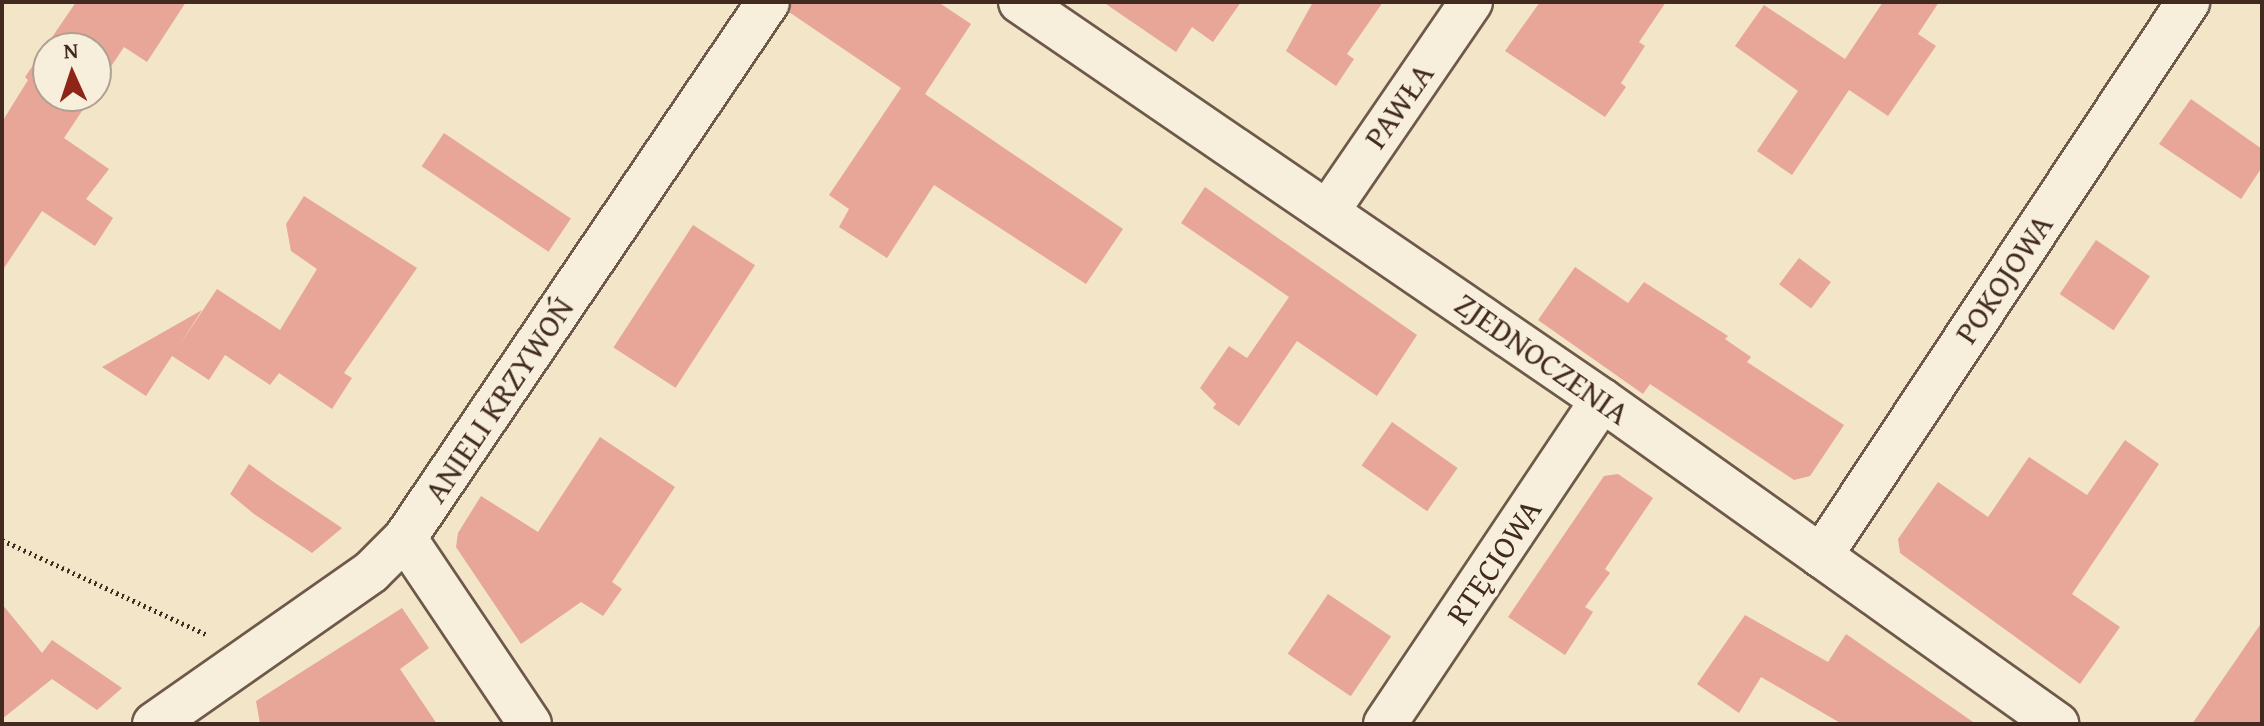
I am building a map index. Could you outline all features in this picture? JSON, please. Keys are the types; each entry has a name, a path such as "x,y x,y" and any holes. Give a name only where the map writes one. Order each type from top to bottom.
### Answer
{"street":[{"name":"ANIELI KRZYWOŃ","path":"154,724 371,572 405,538 768,2"},
{"name":"ZJEDNOCZENIA","path":"1020,2 1602,400 2057,724"},
{"name":"PAWŁA","path":"1328,211 1471,2"},
{"name":"POKOJOWA","path":"1821,556 2188,2"},
{"name":"RTĘCIOWA","path":"1385,724 1602,400"},
{"path":"405,538 530,724"}],"path":[{"path":"2,540 196,626 219,643"}],"building":[{"path":"76,2 186,2 147,62 124,47 112,65 112,32 56,32"},
{"path":"792,2 938,2 971,24 925,94 1123,229 1086,284 934,185 887,258 839,227 849,209 829,195 901,88 789,12"},
{"path":"1103,2 1241,2 1213,42 1192,27 1176,52"},
{"path":"1313,2 1383,2 1347,54 1354,59 1336,86 1286,51"},
{"path":"1540,2 1666,2 1639,42 1645,46 1621,83 1626,87 1605,117 1505,51"},
{"path":"1883,2 1939,2 1918,34 1936,46 1888,116 1849,90 1792,175 1757,151 1798,91 1735,46 1764,5 1845,59"},
{"path":"32,67 32,112 81,112 64,138 109,169 86,199 113,218 95,246 42,211 2,271 2,122 28,80 25,77"},
{"path":"2191,99 2262,149 2262,167 2241,199 2159,144"},
{"path":"444,133 571,219 548,252 422,166"},
{"path":"1205,187 1417,335 1377,396 1297,341 1239,426 1213,408 1216,404 1200,388 1229,346 1247,358 1289,297 1181,223"},
{"path":"304,196 417,268 344,373 352,378 332,409 279,373 270,385 225,355 209,380 172,356 146,396 102,367 202,310 179,346 217,289 280,330 317,269 291,251 286,224"},
{"path":"693,225 755,265 676,388 613,347"},
{"path":"2096,240 2150,276 2114,330 2060,294"},
{"path":"1799,258 1831,282 1811,308 1779,284"},
{"path":"1575,267 1628,303 1644,282 1728,336 1725,339 1751,357 1747,362 1844,425 1810,476 1794,480 1650,384 1643,394 1538,320"},
{"path":"1392,422 1458,468 1427,511 1362,465"},
{"path":"600,437 675,487 612,582 622,589 603,616 581,602 521,644 456,547 458,533 481,496 538,532"},
{"path":"2125,440 2159,464 2072,594 2120,627 2080,684 1900,553 1898,539 1938,482 1988,517 2029,457 2087,495"},
{"path":"249,464 342,528 312,553 254,514 230,494"},
{"path":"1618,474 1653,498 1605,569 1610,573 1585,607 1593,612 1565,655 1508,617 1604,476"},
{"path":"1328,594 1391,636 1351,696 1288,654"},
{"path":"2,604 42,653 52,640 122,688 97,710 52,679 2,719"},
{"path":"402,608 429,648 400,669 437,724 260,724 256,701"},
{"path":"1745,615 1828,662 1846,634 1976,724 1842,724 1761,677 1739,713 1697,684"},
{"path":"2262,622 2262,724 2192,724"}]}
